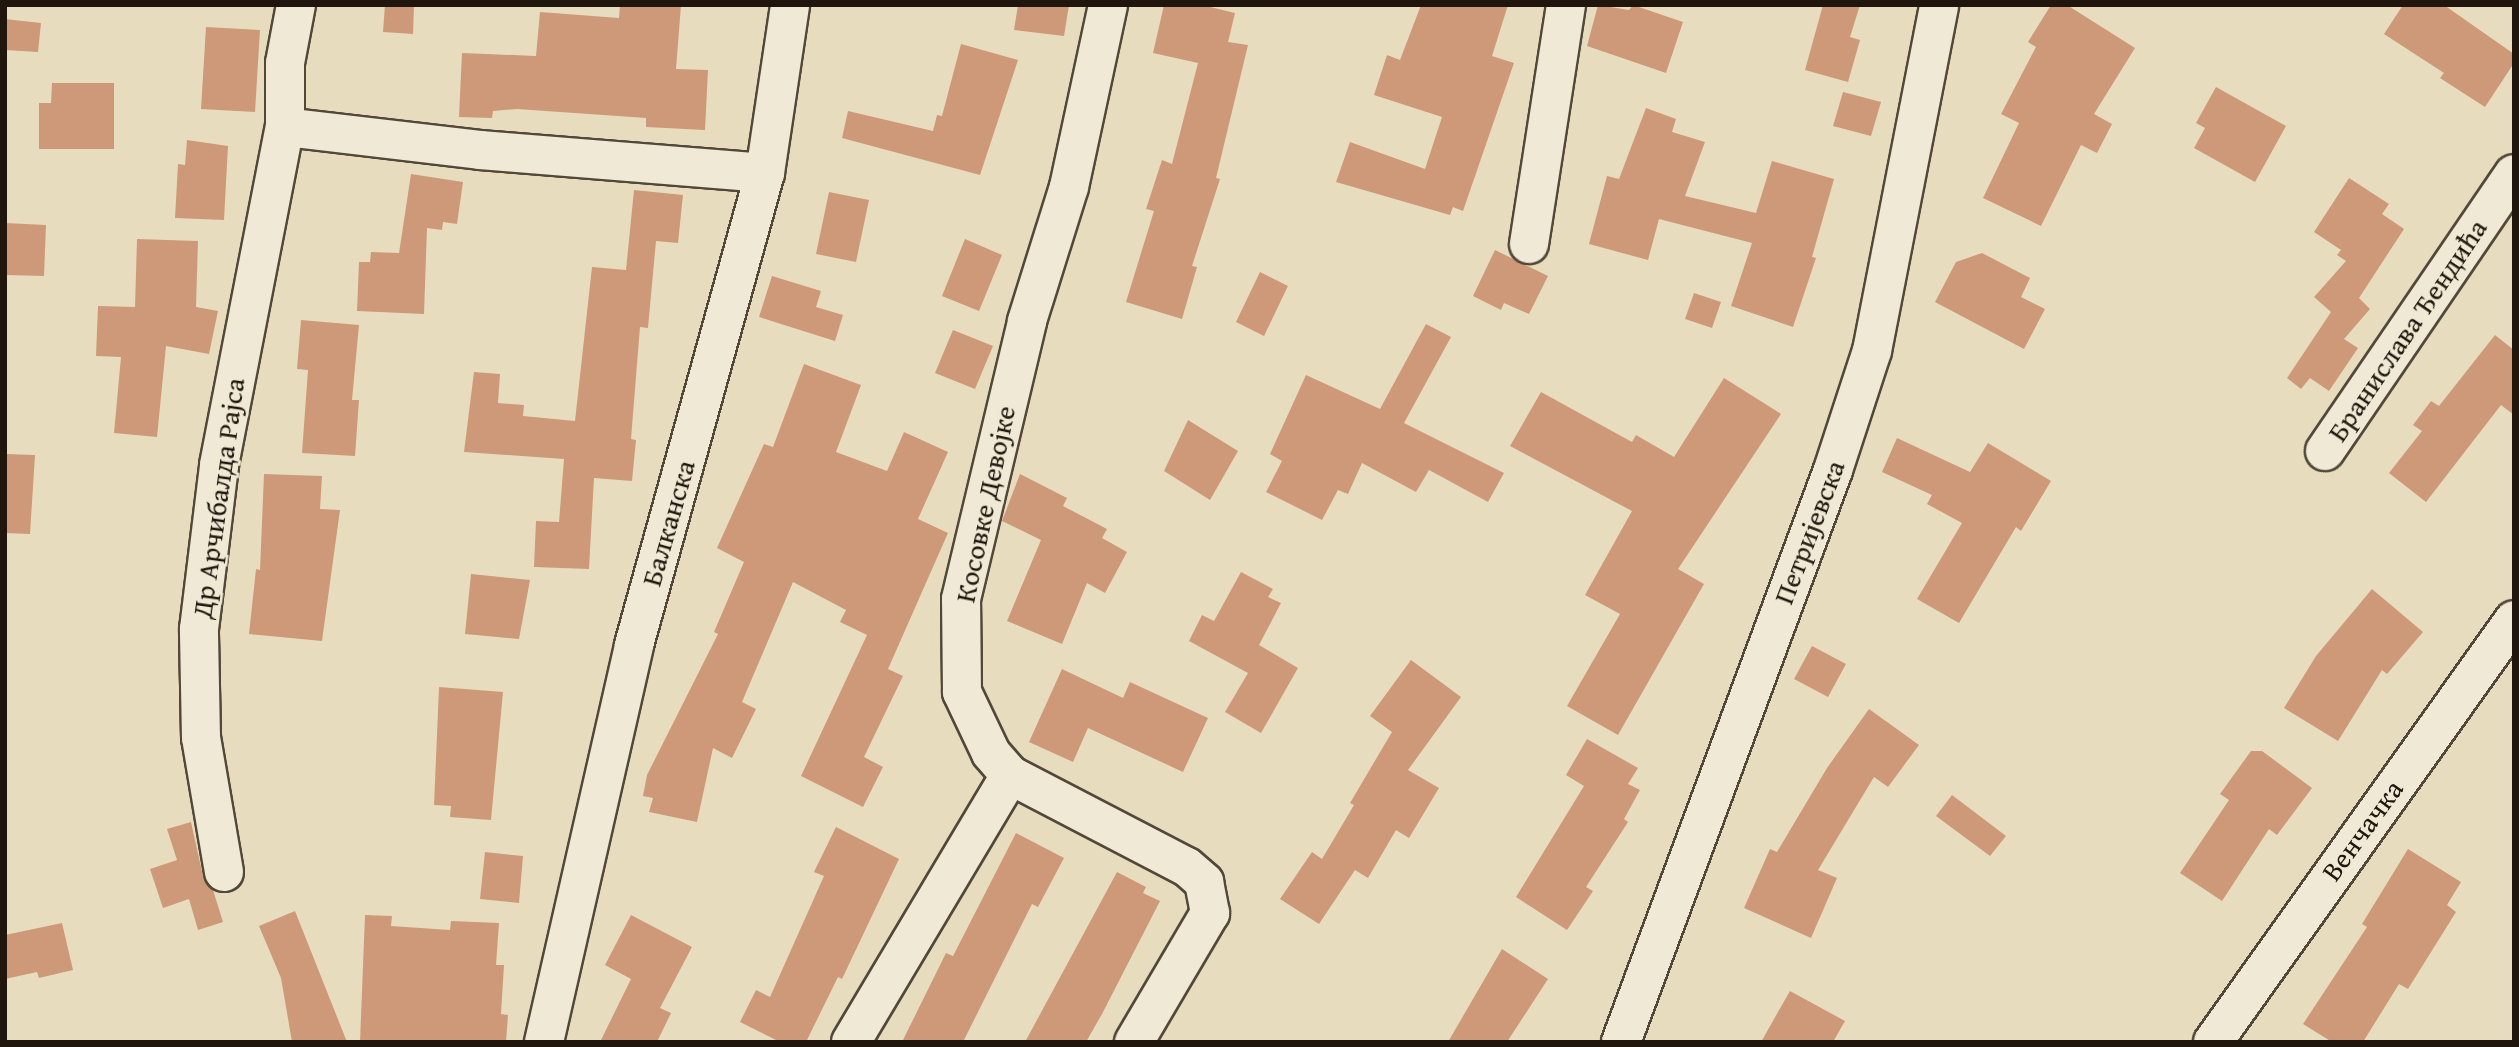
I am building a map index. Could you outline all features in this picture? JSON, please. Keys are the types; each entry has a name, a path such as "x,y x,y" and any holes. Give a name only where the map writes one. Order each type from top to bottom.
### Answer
{"street":[{"name":"Др Арчибалда Рајса","path":"224,872 201,738 199,629 219,465 285,127 285,63 296,5"},
{"name":"Балканска","path":"544,1042 634,645 765,173 790,5"},
{"name":"Косовке Девојке","path":"1010,775 991,752 962,692 961,599 1027,321 1069,187 1108,5"},
{"path":"1529,244 1566,5"},
{"name":"Петријевска","path":"1621,1042 1833,470 1872,351 1939,5"},
{"path":"285,127 480,149 765,173"},
{"name":"Бранислава Ђендића","path":"2325,451 2514,174"},
{"name":"Венчачка","path":"2214,1042 2514,620"},
{"path":"851,1042 1010,775 1187,867 1204,881 1210,913 1135,1042"}],"building":[{"path":"385,5 414,5 413,34 383,32"},
{"path":"620,5 681,5 676,69 708,70 705,130 646,127 646,118 517,109 493,111 492,118 459,117 462,53 536,56 540,12 619,18"},
{"path":"1018,5 1069,5 1064,36 1014,30"},
{"path":"1164,5 1202,5 1235,13 1228,42 1248,45 1216,178 1220,179 1192,266 1197,267 1182,319 1126,302 1154,211 1146,209 1162,160 1172,164 1198,63 1153,53"},
{"path":"1421,5 1508,5 1492,56 1514,63 1463,211 1453,207 1450,215 1336,182 1350,142 1425,169 1442,117 1374,95 1387,55 1400,60"},
{"path":"1598,5 1629,10 1633,5 1683,22 1666,73 1587,46"},
{"path":"1823,5 1860,5 1850,37 1860,40 1848,82 1805,70"},
{"path":"2051,5 2067,5 2135,48 2094,114 2112,124 2097,153 2081,145 2041,226 1983,198 2019,123 2001,114 2036,47 2028,42"},
{"path":"2403,5 2444,5 2514,54 2514,63 2485,107 2440,78 2444,73 2384,34"},
{"path":"5,19 41,23 38,52 5,50"},
{"path":"206,27 260,30 255,112 201,109"},
{"path":"961,44 1018,60 980,175 842,138 848,111 933,131 937,115 942,116"},
{"path":"52,83 114,83 114,149 39,149 39,103 51,103"},
{"path":"2216,87 2286,126 2255,182 2194,148 2205,128 2196,123"},
{"path":"1843,92 1881,102 1871,136 1833,126"},
{"path":"1646,108 1676,119 1672,132 1705,142 1685,196 1756,213 1772,161 1834,179 1812,257 1816,258 1793,327 1731,306 1752,243 1659,219 1648,260 1589,244 1607,176 1619,179"},
{"path":"187,140 228,146 224,220 175,218 178,164 185,165"},
{"path":"411,174 463,182 457,224 443,222 442,230 427,228 424,314 357,311 359,262 370,262 371,252 399,253"},
{"path":"2349,178 2389,204 2382,214 2404,229 2359,298 2370,309 2344,339 2358,348 2329,391 2310,378 2301,389 2287,378 2331,312 2314,297 2346,261 2337,255 2341,250 2314,232"},
{"path":"634,190 683,195 678,243 656,241 648,328 640,327 631,439 636,440 632,481 594,478 589,569 534,567 536,521 559,522 564,459 464,452 474,372 500,374 498,403 524,405 523,416 575,421 592,267 626,270"},
{"path":"829,192 869,200 856,262 816,254"},
{"path":"5,223 46,225 44,276 5,275"},
{"path":"137,239 198,241 196,307 218,311 209,354 166,346 157,437 114,433 121,357 96,356 98,306 135,307"},
{"path":"965,239 1002,255 979,311 942,296"},
{"path":"1495,250 1548,276 1529,314 1504,303 1501,310 1473,296"},
{"path":"1982,253 2030,278 2021,297 2045,309 2024,349 1935,302 1956,262"},
{"path":"1260,272 1288,286 1264,336 1236,322"},
{"path":"772,276 821,291 816,307 843,315 835,341 759,317"},
{"path":"1694,293 1721,302 1712,328 1685,319"},
{"path":"301,320 359,325 352,400 359,400 355,456 302,453 308,370 297,369"},
{"path":"1426,324 1451,337 1404,423 1504,473 1488,502 1429,470 1416,492 1362,463 1348,494 1338,490 1322,520 1266,492 1282,461 1270,454 1306,375 1380,409"},
{"path":"953,330 993,346 975,389 935,373"},
{"path":"2495,335 2514,350 2514,415 2501,405 2426,502 2389,473 2422,431 2413,425 2431,401 2439,406"},
{"path":"804,364 861,385 836,452 887,471 904,432 948,452 918,519 948,533 888,669 903,676 864,757 883,767 863,807 801,776 867,635 840,622 846,610 793,582 742,702 756,709 732,758 713,748 697,822 649,812 653,798 643,796 647,775 718,634 714,632 744,562 717,548 764,444 773,447"},
{"path":"1724,378 1781,414 1678,569 1704,584 1618,735 1567,706 1620,614 1585,595 1632,511 1510,446 1541,392 1632,442 1636,435 1674,457"},
{"path":"1188,420 1238,451 1210,500 1164,471"},
{"path":"1897,438 1970,472 1988,443 2051,481 2021,531 2016,527 1959,623 1917,599 1962,523 1927,504 1932,495 1882,472"},
{"path":"5,454 35,455 30,534 5,533"},
{"path":"264,474 322,476 320,509 340,510 322,641 249,634 256,569 260,570"},
{"path":"1020,474 1067,498 1063,506 1107,529 1102,538 1127,552 1105,593 1087,583 1062,644 1007,621 1041,540 1002,521"},
{"path":"1241,572 1273,589 1268,597 1281,603 1259,645 1298,668 1261,733 1225,712 1248,673 1189,641 1202,615 1214,621"},
{"path":"471,574 530,580 519,639 465,634"},
{"path":"2372,589 2423,632 2387,674 2382,670 2338,741 2284,708 2316,656"},
{"path":"1812,646 1846,664 1828,697 1794,679"},
{"path":"1411,660 1461,697 1408,770 1439,788 1409,838 1396,830 1368,878 1355,870 1319,924 1280,899 1312,852 1322,859 1354,805 1350,803 1392,732 1370,716"},
{"path":"1062,669 1123,698 1130,682 1208,718 1183,772 1088,728 1073,762 1029,742"},
{"path":"439,687 503,692 491,820 450,817 451,806 434,805"},
{"path":"1869,709 1919,745 1888,787 1874,777 1818,870 1837,878 1811,938 1744,908 1770,849 1777,852 1827,768"},
{"path":"1587,739 1638,768 1628,784 1640,790 1624,819 1628,822 1586,887 1593,891 1567,930 1516,897 1584,786 1566,775"},
{"path":"2251,751 2262,751 2312,788 2277,835 2269,829 2222,901 2180,873 2229,800 2220,794"},
{"path":"1952,795 2006,836 1990,856 1936,816"},
{"path":"191,822 203,876 213,890 223,922 198,930 189,899 163,908 150,869 177,860 167,829"},
{"path":"836,827 899,859 842,979 838,977 806,1042 780,1042 740,1022 756,990 770,997 824,876 814,872"},
{"path":"1016,833 1064,858 1038,907 1032,904 963,1042 902,1042 946,953 953,956"},
{"path":"2408,849 2461,882 2447,905 2456,912 2408,989 2399,984 2363,1042 2332,1042 2303,1024 2367,927 2362,924"},
{"path":"485,852 523,856 519,903 480,899"},
{"path":"1117,872 1146,887 1143,893 1160,901 1102,1014 1086,1042 1025,1042"},
{"path":"295,911 347,1042 292,1042 281,978 259,926"},
{"path":"365,915 392,916 391,926 450,930 451,921 499,923 496,965 504,965 501,1014 508,1015 506,1042 360,1042"},
{"path":"631,915 692,947 660,1008 671,1013 657,1042 600,1042 631,979 605,965"},
{"path":"62,923 73,970 39,978 37,972 5,979 5,935"},
{"path":"1502,949 1548,979 1507,1042 1448,1042"},
{"path":"1790,991 1845,1021 1833,1042 1761,1042"}]}
